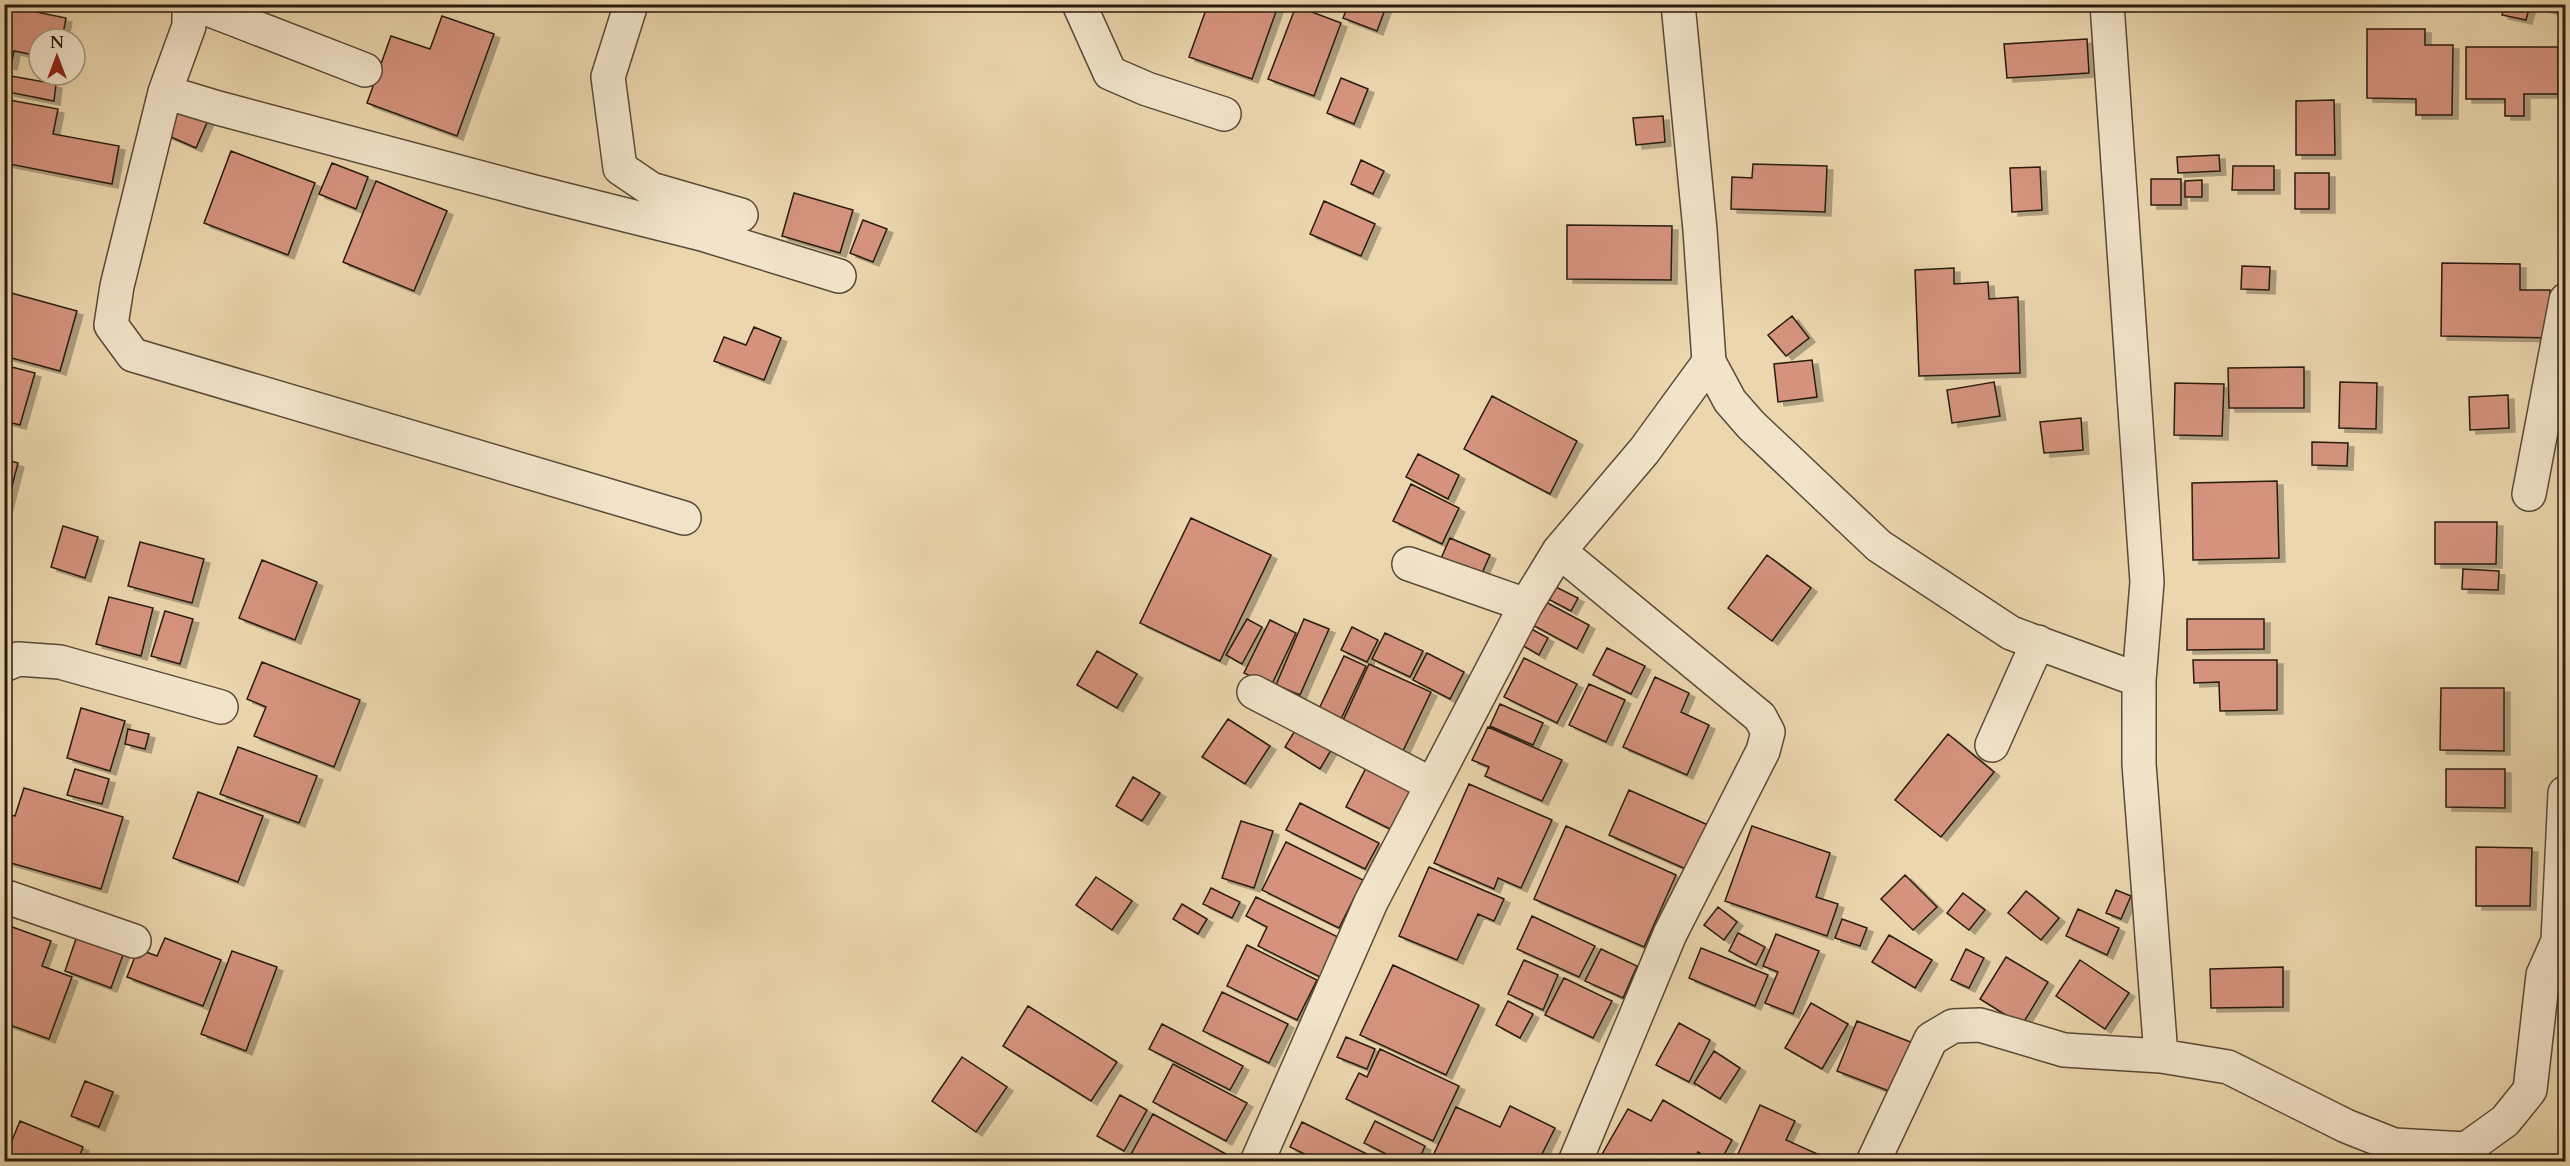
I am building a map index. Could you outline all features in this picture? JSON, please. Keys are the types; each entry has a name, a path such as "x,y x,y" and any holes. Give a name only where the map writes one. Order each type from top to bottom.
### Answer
{"street":[{"path":"189,4 189,26 165,92 117,286 111,325 133,355 684,518"},
{"path":"195,4 365,70"},
{"path":"631,4 608,77 620,168 651,189 741,215"},
{"path":"1079,4 1110,73 1147,89 1224,114"},
{"path":"1678,4 1701,230 1709,362 1730,401 1751,425 1879,546 2011,633 2139,680"},
{"path":"2107,4 2147,582 2139,680 2139,764 2161,1056"},
{"path":"165,92 530,191 702,234 839,276"},
{"path":"2529,494 2565,300"},
{"path":"1257,1161 1371,902 1526,605 1559,551 1644,451 1709,362"},
{"path":"1559,551 1760,717 1768,732 1763,751 1670,934 1575,1161"},
{"path":"1409,564 1526,605"},
{"path":"1992,745 2038,642"},
{"path":"4,665 18,659 60,662 221,707"},
{"path":"1254,692 1431,784"},
{"path":"1873,1161 1930,1039 1953,1026 1980,1025 2064,1050 2161,1056 2228,1066 2346,1126 2394,1145 2438,1155 2466,1149 2505,1121 2530,1090 2543,975 2562,938 2565,793"},
{"path":"4,896 134,941"}],"building":[{"path":"4,4 37,4 36,12 66,18 64,27 27,27 27,54 14,51 11,66 4,65"},
{"path":"1208,4 1278,6 1252,79 1189,57"},
{"path":"1349,4 1387,4 1377,31 1343,18"},
{"path":"2505,4 2564,4 2562,13 2530,5 2526,20 2502,15"},
{"path":"1296,6 1341,23 1314,96 1268,79"},
{"path":"442,16 494,34 457,136 367,103 391,36 430,49"},
{"path":"2367,29 2425,29 2425,45 2453,45 2452,115 2416,115 2416,99 2367,98"},
{"path":"2087,39 2089,73 2007,78 2004,44"},
{"path":"2466,47 2558,47 2558,94 2524,94 2524,116 2505,116 2505,99 2466,99"},
{"path":"11,76 27,79 27,87 56,87 54,101 8,92"},
{"path":"1341,78 1368,89 1354,124 1327,113"},
{"path":"4,99 58,109 53,134 119,146 112,184 4,163"},
{"path":"2334,100 2335,155 2296,155 2296,101"},
{"path":"177,105 209,118 196,148 164,134"},
{"path":"1663,116 1665,142 1636,145 1633,118"},
{"path":"231,151 315,183 288,255 204,223"},
{"path":"2219,155 2220,171 2178,173 2177,157"},
{"path":"1361,160 1384,171 1373,194 1351,184"},
{"path":"332,163 368,177 356,209 319,194"},
{"path":"1753,164 1827,166 1825,212 1731,209 1732,177 1752,178"},
{"path":"2233,166 2274,166 2274,190 2232,190"},
{"path":"2040,167 2042,210 2012,212 2010,168"},
{"path":"2295,173 2329,173 2329,209 2295,209"},
{"path":"2151,179 2181,179 2181,205 2151,205"},
{"path":"2202,180 2202,197 2185,197 2185,181"},
{"path":"376,181 447,211 414,291 343,262"},
{"path":"794,193 853,210 840,253 782,236"},
{"path":"1324,201 1375,224 1361,256 1310,234"},
{"path":"863,220 887,229 873,262 850,253"},
{"path":"1567,225 1672,226 1671,280 1567,279"},
{"path":"2442,263 2520,264 2520,290 2550,290 2549,338 2441,336"},
{"path":"2242,266 2270,267 2269,290 2241,289"},
{"path":"1954,268 1954,284 1988,282 1989,299 2018,297 2020,373 1919,376 1915,270"},
{"path":"4,291 77,311 60,371 4,356"},
{"path":"1792,316 1809,338 1786,356 1768,335"},
{"path":"754,327 781,338 764,380 714,361 724,337 746,345"},
{"path":"1812,360 1817,397 1778,402 1774,364"},
{"path":"4,365 35,373 20,425 4,421"},
{"path":"2304,367 2304,408 2229,408 2228,368"},
{"path":"1994,382 2000,416 1952,423 1947,390"},
{"path":"2340,382 2377,383 2376,429 2339,428"},
{"path":"2175,383 2224,384 2222,436 2174,435"},
{"path":"2508,395 2509,428 2470,430 2469,397"},
{"path":"1492,396 1577,441 1550,494 1464,449"},
{"path":"2081,418 2083,450 2044,453 2040,422"},
{"path":"2312,442 2348,443 2347,466 2312,465"},
{"path":"1418,454 1459,475 1448,499 1406,477"},
{"path":"4,459 18,463 4,517"},
{"path":"2277,481 2279,558 2193,560 2192,483"},
{"path":"1411,484 1459,508 1442,544 1393,521"},
{"path":"1191,518 1271,555 1220,661 1140,623"},
{"path":"2435,522 2497,522 2496,564 2435,564"},
{"path":"63,526 98,537 85,578 51,567"},
{"path":"1450,538 1490,555 1479,580 1439,563"},
{"path":"140,542 204,559 192,603 128,586"},
{"path":"1767,555 1811,588 1772,641 1728,608"},
{"path":"262,560 317,582 295,640 239,618"},
{"path":"2463,569 2499,571 2498,590 2462,589"},
{"path":"1554,586 1578,598 1571,611 1548,599"},
{"path":"109,597 153,608 141,656 96,644"},
{"path":"1542,600 1589,625 1577,649 1529,623"},
{"path":"165,611 193,619 180,664 151,656"},
{"path":"1247,619 1262,627 1242,664 1226,655"},
{"path":"1304,619 1329,629 1300,695 1276,685"},
{"path":"2187,619 2264,619 2264,649 2187,650"},
{"path":"1270,620 1296,633 1271,686 1244,673"},
{"path":"1524,625 1548,638 1539,655 1515,641"},
{"path":"1352,627 1378,640 1367,662 1341,650"},
{"path":"1385,633 1423,651 1410,677 1372,659"},
{"path":"1607,648 1645,666 1631,694 1593,675"},
{"path":"1097,651 1137,674 1117,708 1077,685"},
{"path":"1427,653 1464,672 1450,699 1413,680"},
{"path":"1344,656 1366,666 1340,721 1318,711"},
{"path":"1524,658 1577,684 1557,723 1504,697"},
{"path":"2193,660 2277,660 2277,710 2220,711 2219,682 2194,683"},
{"path":"262,662 360,700 334,767 254,736 266,707 247,699"},
{"path":"1369,664 1431,692 1402,753 1341,725"},
{"path":"1655,677 1689,693 1681,712 1709,725 1687,775 1623,747"},
{"path":"1589,684 1625,700 1606,742 1569,725"},
{"path":"2441,688 2504,688 2504,751 2440,750"},
{"path":"1500,704 1543,723 1533,745 1490,726"},
{"path":"81,708 125,721 110,771 67,758"},
{"path":"1228,719 1270,746 1245,784 1202,757"},
{"path":"1299,724 1334,745 1320,769 1285,747"},
{"path":"1488,727 1562,760 1542,801 1485,776 1489,767 1472,760"},
{"path":"128,729 149,734 145,749 125,744"},
{"path":"1948,734 1994,772 1941,837 1895,800"},
{"path":"238,747 317,776 299,823 220,794"},
{"path":"1367,766 1413,788 1392,830 1346,807"},
{"path":"75,769 109,779 102,804 67,795"},
{"path":"2446,769 2505,769 2505,808 2446,807"},
{"path":"1133,777 1160,793 1142,821 1116,806"},
{"path":"1469,784 1552,820 1521,888 1498,878 1494,889 1434,863"},
{"path":"24,788 123,817 101,889 4,861 4,814 15,816"},
{"path":"1629,790 1708,825 1688,870 1609,835"},
{"path":"198,792 263,816 238,882 173,858"},
{"path":"1300,803 1379,843 1365,869 1286,830"},
{"path":"1241,821 1273,831 1254,888 1222,878"},
{"path":"1566,826 1676,875 1644,947 1534,899"},
{"path":"1752,826 1830,853 1816,897 1838,904 1827,936 1725,901"},
{"path":"1286,842 1363,880 1339,928 1262,890"},
{"path":"2476,847 2532,848 2530,906 2476,906"},
{"path":"1429,867 1504,899 1494,921 1478,914 1457,960 1399,936"},
{"path":"1905,875 1937,907 1913,930 1881,899"},
{"path":"1096,877 1132,901 1112,930 1076,905"},
{"path":"1211,888 1240,902 1232,918 1203,904"},
{"path":"2116,890 2131,896 2121,919 2106,913"},
{"path":"2026,891 2059,918 2041,940 2008,913"},
{"path":"1963,893 1985,910 1969,930 1947,913"},
{"path":"1256,897 1340,938 1320,977 1258,946 1267,927 1246,916"},
{"path":"1182,904 1207,919 1198,934 1173,919"},
{"path":"1718,907 1737,922 1724,940 1704,925"},
{"path":"2078,909 2119,928 2107,955 2066,936"},
{"path":"1532,916 1595,946 1579,977 1517,949"},
{"path":"1842,919 1867,928 1860,946 1835,938"},
{"path":"4,924 51,941 42,966 72,977 49,1039 4,1023"},
{"path":"1738,933 1765,947 1756,965 1729,951"},
{"path":"1776,934 1819,951 1793,1014 1765,1003 1778,972 1763,966"},
{"path":"1889,935 1932,960 1915,988 1872,962"},
{"path":"77,936 124,952 111,988 65,971"},
{"path":"165,938 221,960 203,1006 127,977 138,949 157,956"},
{"path":"1247,945 1317,980 1297,1020 1227,986"},
{"path":"1701,948 1768,975 1755,1006 1689,978"},
{"path":"1601,949 1637,966 1623,998 1585,981"},
{"path":"1966,949 1984,958 1969,988 1951,980"},
{"path":"232,951 277,967 246,1051 201,1034"},
{"path":"2006,957 2048,982 2022,1025 1980,999"},
{"path":"1524,960 1558,975 1543,1010 1508,994"},
{"path":"2080,960 2129,993 2105,1029 2056,996"},
{"path":"1393,965 1479,1005 1446,1075 1360,1035"},
{"path":"2283,967 2283,1007 2211,1008 2210,969"},
{"path":"1564,978 1612,1001 1593,1038 1545,1015"},
{"path":"1222,992 1288,1024 1269,1063 1203,1031"},
{"path":"1508,1001 1533,1014 1520,1038 1496,1025"},
{"path":"1811,1003 1848,1024 1822,1069 1785,1048"},
{"path":"1028,1006 1117,1062 1091,1101 1003,1046"},
{"path":"1857,1021 1913,1043 1894,1093 1837,1071"},
{"path":"1679,1023 1710,1040 1689,1082 1656,1065"},
{"path":"1162,1024 1243,1066 1230,1090 1149,1049"},
{"path":"1346,1037 1375,1049 1367,1069 1337,1057"},
{"path":"1380,1049 1459,1086 1433,1141 1346,1099 1359,1073 1367,1077"},
{"path":"1714,1051 1740,1068 1720,1099 1694,1083"},
{"path":"962,1057 1007,1087 976,1132 932,1101"},
{"path":"1173,1064 1247,1103 1226,1141 1153,1102"},
{"path":"85,1081 113,1092 99,1127 71,1116"},
{"path":"1120,1095 1147,1110 1124,1151 1097,1136"},
{"path":"1663,1100 1732,1140 1720,1162 1714,1162 1698,1152 1692,1162 1610,1162 1601,1156 1628,1109 1651,1121"},
{"path":"1760,1105 1795,1121 1786,1140 1835,1162 1757,1162 1738,1154"},
{"path":"1510,1106 1555,1128 1538,1162 1430,1162 1456,1107 1500,1127"},
{"path":"1153,1114 1226,1154 1221,1162 1137,1162 1129,1158"},
{"path":"20,1121 83,1147 77,1162 21,1162 6,1155"},
{"path":"1375,1121 1425,1146 1418,1162 1402,1162 1364,1143"},
{"path":"1302,1122 1383,1162 1321,1162 1290,1147"}]}
